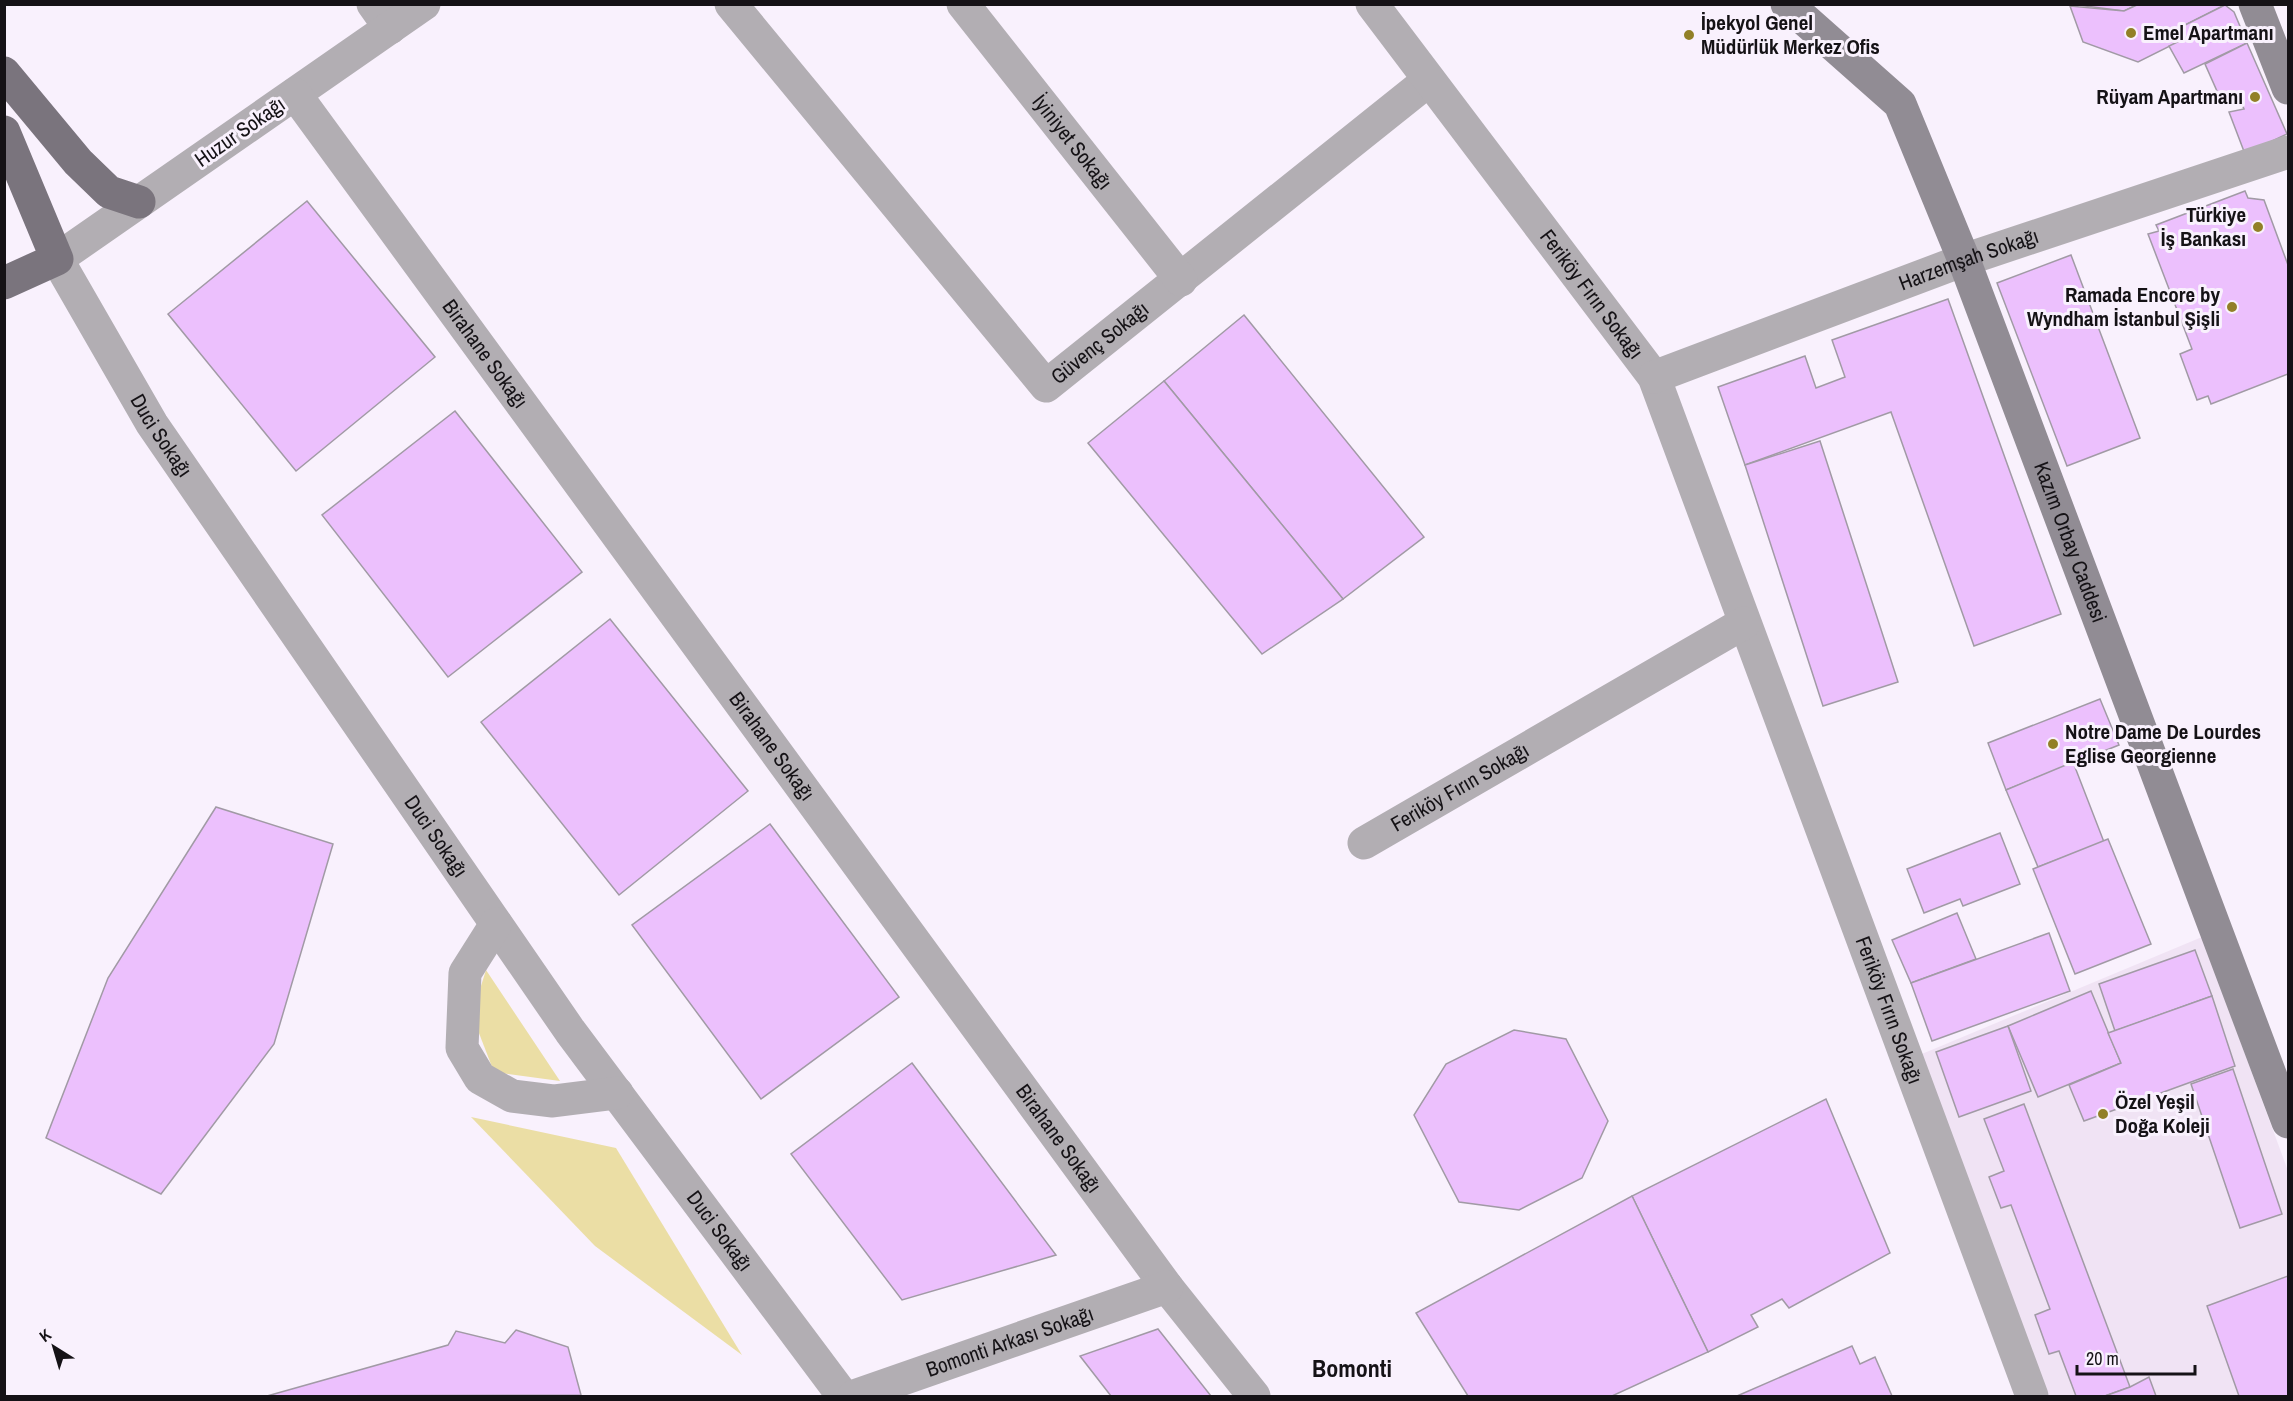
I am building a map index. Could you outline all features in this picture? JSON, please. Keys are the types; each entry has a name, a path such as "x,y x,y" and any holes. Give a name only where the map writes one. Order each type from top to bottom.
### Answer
{"main road":[{"path":"4,73 78,162 109,192 139,202"},
{"path":"4,132 57,260 4,283"}],"street":[{"name":"Huzur Sokağı","path":"57,260 295,94 381,16 424,4"},
{"name":"Güvenç Sokağı","path":"732,4 1046,386 1429,80"},
{"name":"İyiniyet Sokağı","path":"963,4 1181,280"},
{"name":"Feriköy Fırın Sokağı","path":"1372,4 1654,377 2032,1396"},
{"name":"Kazım Orbay Caddesi","path":"1787,4 1900,104 1964,260 2289,1122"},
{"path":"2255,4 2289,88"},
{"name":"Birahane Sokağı","path":"295,94 1167,1287 1254,1396"},
{"name":"Harzemşah Sokağı","path":"1654,377 1964,260 2289,152"},
{"name":"Duci Sokağı","path":"57,260 152,424 570,1031 843,1396"},
{"name":"Feriköy Fırın Sokağı","path":"1364,843 1744,623"},
{"path":"496,924 465,973 462,1048 480,1078 512,1096 553,1101 616,1093"},
{"name":"Bomonti Arkası Sokağı","path":"854,1396 1167,1287"}],"shaded area":[{"name":"Özel Yeşil Doğa Koleji","path":"2202,937 2288,1171 2288,1396 2046,1396 1917,1056"},
{"path":"486,970 560,1081 494,1072 472,1015"},
{"path":"471,1117 616,1148 742,1355 595,1246"}],"building":[{"path":"2070,4 2139,4 2124,11"},
{"name":"Emel Apartmanı","path":"2139,4 2225,5 2179,28 2186,38 2138,62 2083,42 2070,6 2124,11"},
{"path":"2225,5 2234,12 2247,43 2184,73 2169,46 2186,38 2179,28"},
{"name":"Rüyam Apartmanı","path":"2247,43 2287,134 2245,154 2229,112 2244,109 2238,95 2221,100 2205,64"},
{"name":"Ramada Encore by Wyndham İstanbul Şişli","path":"2245,191 2248,198 2264,200 2288,265 2288,374 2211,404 2208,396 2197,400 2180,354 2192,349 2148,234 2159,231 2156,225"},
{"path":"307,201 435,357 296,471 168,314"},
{"path":"2071,255 2140,438 2067,466 1997,283"},
{"path":"1948,299 2061,614 1974,646 1891,412 1745,465 1718,387 1805,356 1816,388 1845,377 1832,340"},
{"path":"1244,315 1424,537 1343,599 1164,381"},
{"path":"1164,381 1343,599 1262,654 1088,443"},
{"path":"455,411 582,572 448,677 322,515"},
{"path":"1820,441 1898,682 1823,706 1745,465"},
{"path":"610,619 748,791 619,895 481,722"},
{"name":"Notre Dame De Lourdes Eglise Georgienne","path":"2100,699 2119,745 2006,790 1988,743"},
{"path":"2073,762 2104,842 2038,867 2006,790"},
{"path":"216,807 333,844 274,1044 161,1194 46,1138 108,978"},
{"path":"770,824 899,997 761,1099 632,925"},
{"path":"2000,833 2020,884 1963,906 1960,899 1924,913 1907,869"},
{"path":"2108,839 2151,944 2075,974 2033,869"},
{"path":"1957,913 1976,959 1911,983 1892,940"},
{"path":"2049,933 2070,991 1932,1041 1911,983"},
{"path":"2195,950 2212,996 2115,1031 2099,984"},
{"path":"2091,991 2121,1063 2038,1097 2008,1026"},
{"path":"2212,996 2235,1066 2084,1121 2069,1085 2121,1063 2108,1033"},
{"path":"2008,1026 2031,1091 1959,1117 1936,1052"},
{"path":"1514,1030 1566,1039 1608,1121 1582,1178 1519,1210 1459,1202 1414,1115 1446,1064"},
{"path":"912,1063 1056,1255 902,1300 791,1154"},
{"path":"2233,1069 2282,1214 2240,1228 2191,1084"},
{"path":"1826,1099 1890,1253 1789,1308 1782,1299 1751,1315 1758,1327 1708,1352 1632,1196"},
{"path":"2024,1104 2130,1387 2105,1396 2076,1396 2059,1351 2049,1354 2035,1315 2050,1309 2011,1205 2001,1208 1989,1177 2004,1171 1984,1119"},
{"path":"1632,1196 1708,1352 1612,1396 1468,1396 1416,1313"},
{"path":"2288,1276 2288,1396 2239,1396 2207,1306"},
{"path":"1158,1329 1211,1396 1111,1396 1080,1356"},
{"path":"516,1330 568,1347 581,1395 267,1396 448,1345 456,1331 505,1343"},
{"path":"1852,1346 1860,1364 1875,1357 1892,1396 1737,1396"},
{"path":"2149,1377 2156,1396 2105,1396 2130,1387"}],"place":[{"name":"Emel Apartmanı","path":"2131,33"},
{"name":"İpekyol Genel Müdürlük Merkez Ofis","path":"1689,35"},
{"name":"Rüyam Apartmanı","path":"2255,97"},
{"name":"Türkiye İş Bankası","path":"2258,227"},
{"name":"Ramada Encore by Wyndham İstanbul Şişli","path":"2232,307"},
{"name":"Notre Dame De Lourdes Eglise Georgienne","path":"2053,744"},
{"name":"Özel Yeşil Doğa Koleji","path":"2103,1114"}],"district":[{"name":"Bomonti","path":"1352,1369"}]}
